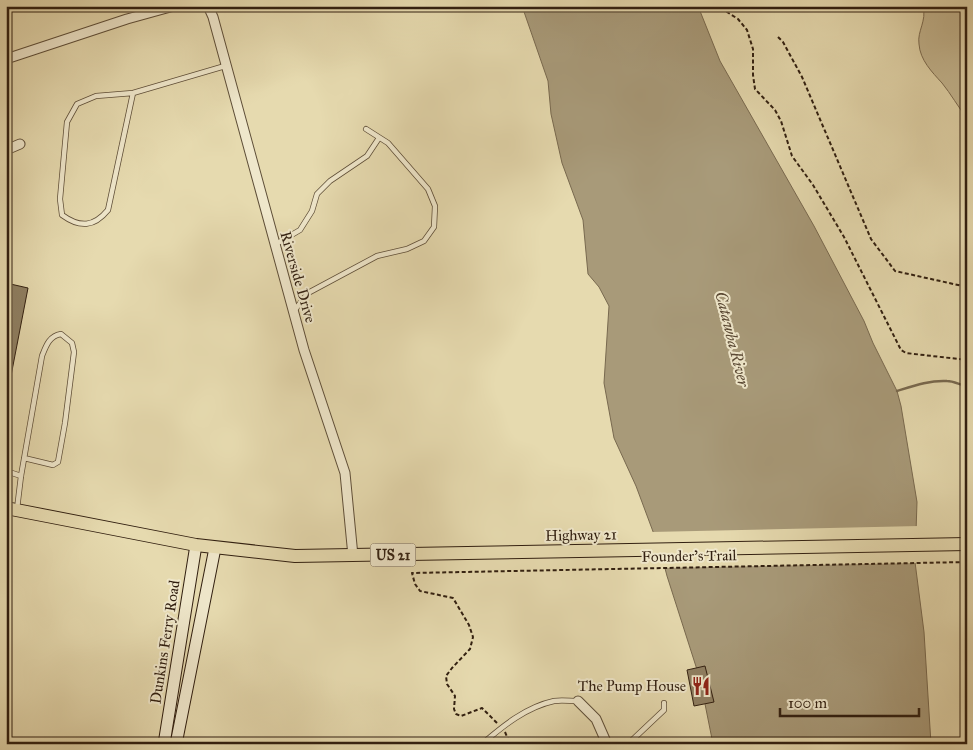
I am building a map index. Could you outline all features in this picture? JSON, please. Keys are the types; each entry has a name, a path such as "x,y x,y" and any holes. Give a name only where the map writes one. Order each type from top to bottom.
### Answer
{"main road":[{"name":"US 21","path":"12,509 196,545"},
{"name":"Highway 21","path":"196,545 295,556 353,556 967,544"}],"street":[{"path":"6,59 126,19 174,6"},
{"name":"Riverside Drive","path":"208,6 213,17 304,350 345,473 353,556"},
{"path":"6,150 20,144"},
{"name":"Dunkins Ferry Road","path":"164,744 196,545"},
{"path":"176,744 215,548"},
{"path":"578,701 596,719 607,744"}],"lane":[{"path":"132,92 108,210 101,218 87,224 73,223 62,215 60,199 67,122 77,104 96,96 132,92 226,66"},
{"path":"293,312 308,294 377,256 407,249 424,241 434,227 434,206 428,189 393,148 366,130"},
{"path":"274,244 300,230 312,210 317,194 330,181 367,156 379,138"},
{"path":"12,509 24,458 42,356 46,344 54,336 61,334 72,343 74,352 58,462 52,465 24,458"},
{"path":"6,471 20,476"},
{"path":"482,744 501,728 524,713 554,701 578,701"},
{"path":"628,744 664,710 664,703"}],"path":[{"path":"723,6 727,12 738,18 747,30 753,49 755,89 775,110 781,121 792,156 813,185 844,237 902,352 967,360"},
{"path":"778,37 802,77 870,239 895,271 967,287"},
{"name":"Founder's Trail","path":"501,728 490,714 482,708 461,716 456,714 454,709 455,696 447,684 446,676 470,649 472,631 453,598 420,591 415,584 412,573 967,562"},
{"path":"501,728 508,737 510,744"}],"shaded area":[{"path":"923,6 967,6 967,118 927,65 920,50 919,35 924,16"}],"water":[{"name":"Catawba River","path":"522,6 698,6 720,61 814,226 864,321 897,391 917,502 915,562 924,632 931,744 713,744 700,679 661,553 636,486 614,438 604,383 609,306 599,287 588,274 583,220 562,163 551,114 548,81"}],"pier":[{"path":"919,526 918,563 662,568 651,532"}],"building":[{"path":"6,283 28,288 10,381 6,381"},
{"name":"The Pump House","path":"705,666 714,702 694,706 687,670"}],"waterway":[{"path":"897,391 934,381 952,382 967,386"}],"place":[{"name":"The Pump House","path":"701,686"}]}
